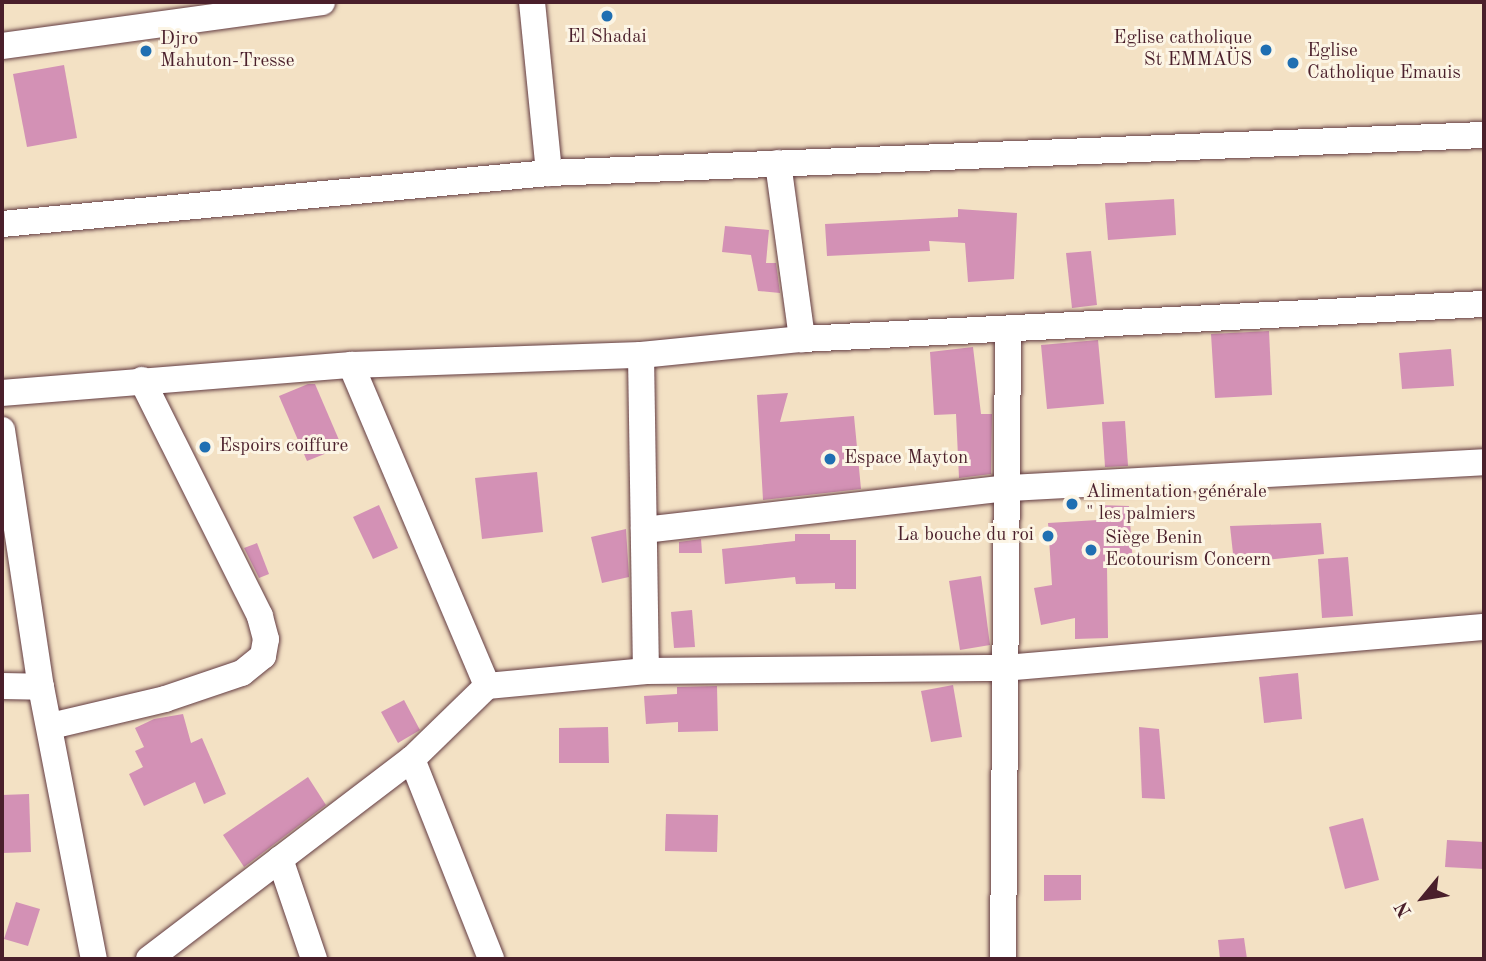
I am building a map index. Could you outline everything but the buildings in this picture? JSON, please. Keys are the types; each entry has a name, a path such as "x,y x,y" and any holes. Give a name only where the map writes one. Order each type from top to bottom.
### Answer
{"street":[{"path":"2,46 167,12 323,2"},
{"path":"532,2 550,173"},
{"path":"2,224 550,173 1484,135"},
{"path":"778,163 802,339"},
{"path":"2,393 351,365 640,355 802,339 1484,304"},
{"path":"1003,959 1004,667 1009,488 1008,330"},
{"path":"640,355 646,671"},
{"path":"351,365 486,686"},
{"path":"51,726 230,678 263,656 266,639 260,616 142,380"},
{"path":"2,430 41,687 51,726 94,959"},
{"path":"644,530 1009,488 1484,462"},
{"path":"149,959 412,759 486,686 646,671 1004,667 1484,627"},
{"path":"2,686 41,687"},
{"path":"412,759 491,959"},
{"path":"280,859 314,959"}],"place":[{"name":"El Shadai","path":"607,16"},
{"name":"Eglise catholique St EMMAÜS","path":"1266,50"},
{"name":"Djro Mahuton-Tresse","path":"146,51"},
{"name":"Eglise Catholique Emauis","path":"1293,63"},
{"name":"Espoirs coiffure","path":"205,447"},
{"name":"Espace Mayton","path":"830,459"},
{"name":"Alimentation générale \" les palmiers","path":"1072,504"},
{"name":"La bouche du roi","path":"1048,536"},
{"name":"Siège Benin Ecotourism Concern","path":"1091,550"}]}
